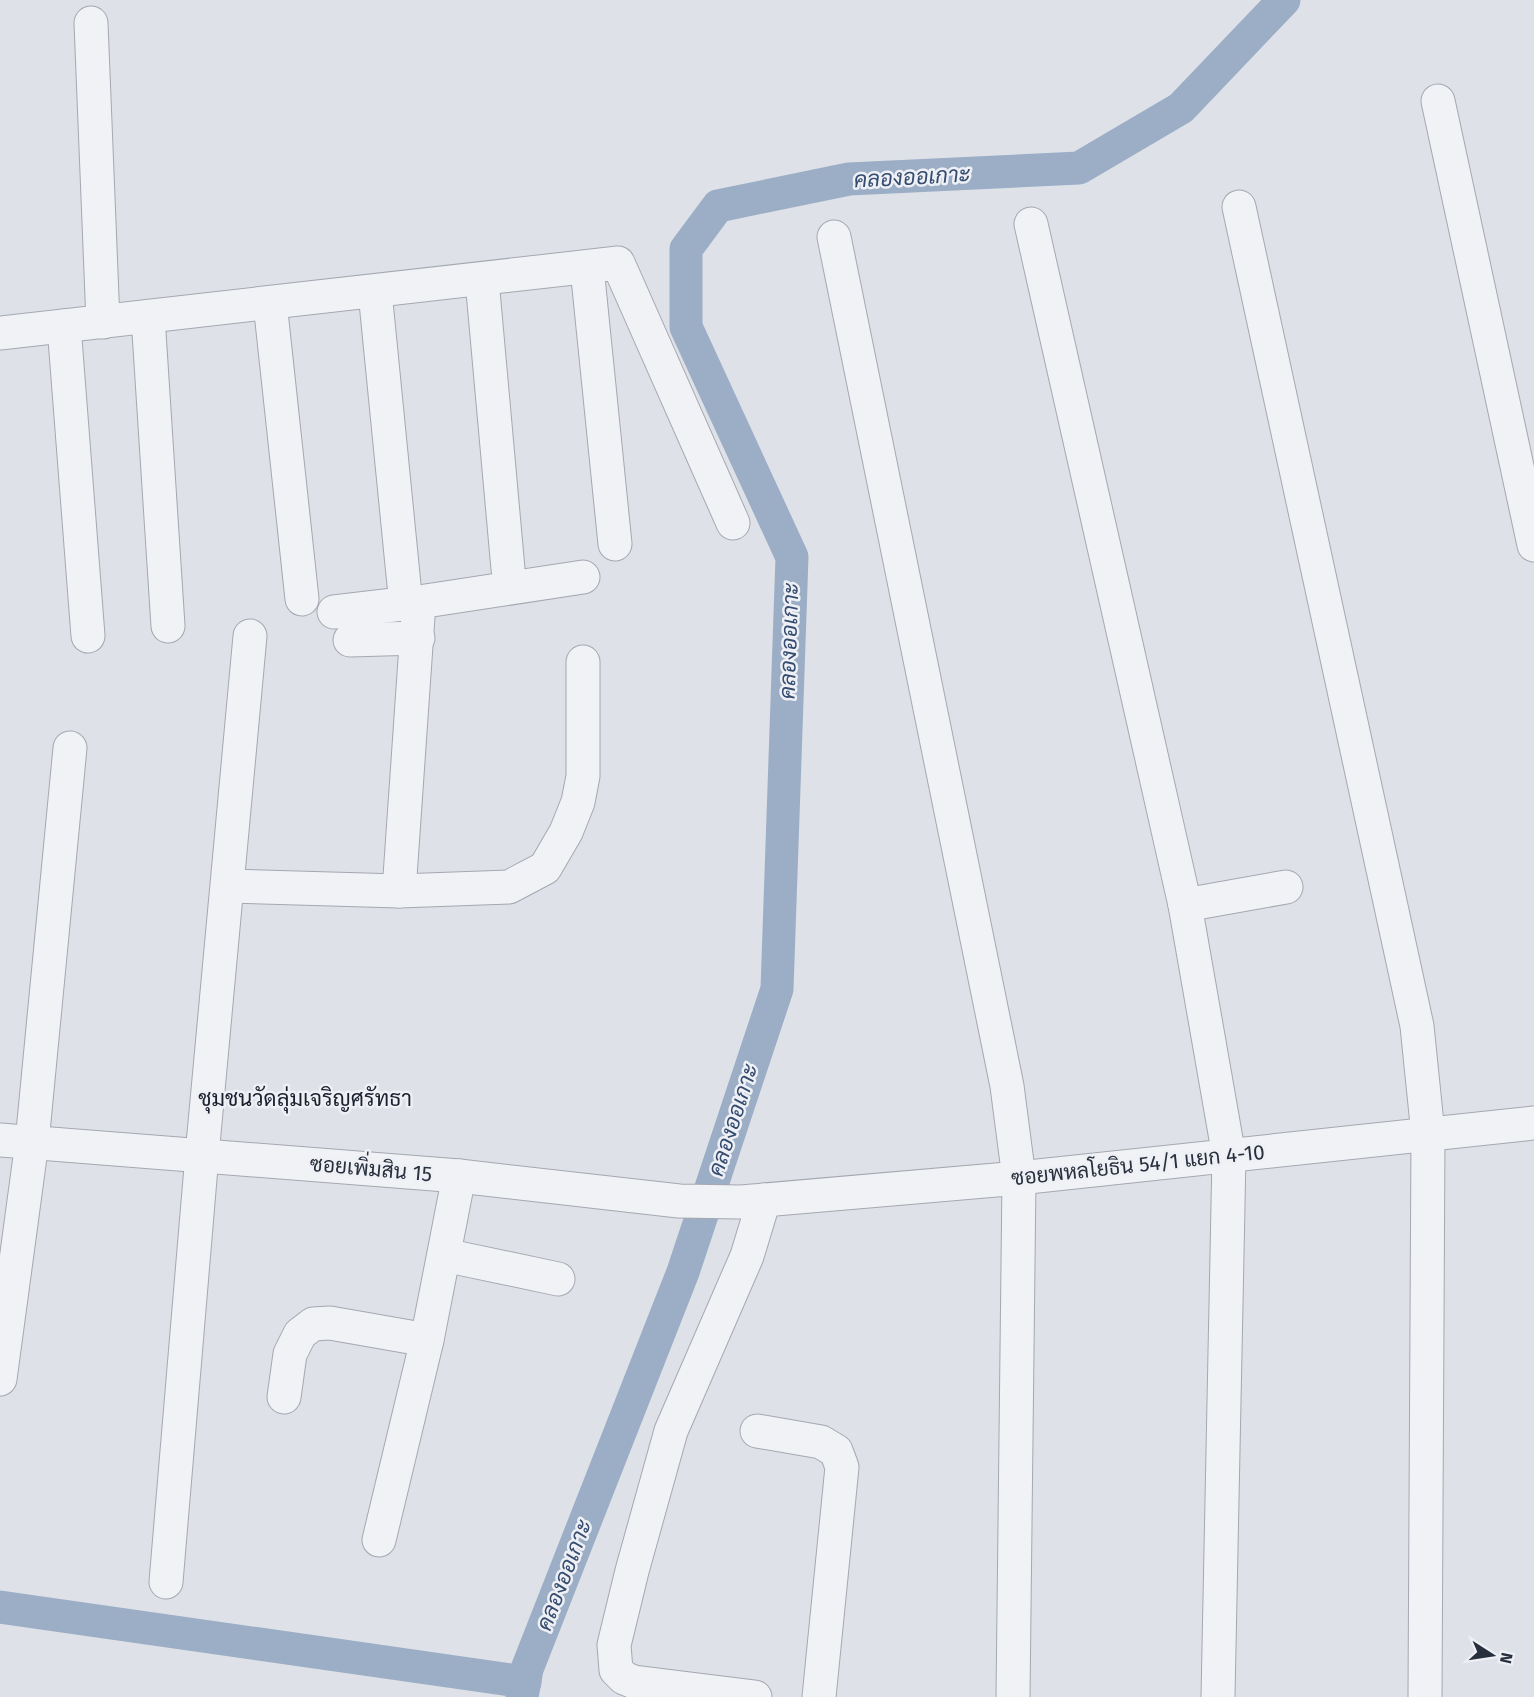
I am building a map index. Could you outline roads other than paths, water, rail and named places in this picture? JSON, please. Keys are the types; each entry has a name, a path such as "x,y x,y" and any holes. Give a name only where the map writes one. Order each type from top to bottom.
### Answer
{"street":[{"path":"91,23 103,322"},
{"path":"1438,101 1534,545"},
{"path":"1239,207 1417,1026 1428,1134 1425,1697"},
{"path":"1031,224 1185,905 1229,1156 1218,1697"},
{"path":"834,237 1007,1086 1019,1178 1013,1697"},
{"path":"0,323 64,326 618,263 733,523"},
{"path":"587,268 615,544"},
{"path":"482,280 508,569"},
{"path":"375,292 418,638 399,891"},
{"path":"270,303 302,599"},
{"path":"148,317 168,626"},
{"path":"64,326 88,636"},
{"path":"418,638 342,626 411,593 583,577"},
{"path":"166,1582 202,1155 229,886 250,636"},
{"path":"229,886 399,891 509,887 545,868 566,832 578,802 583,776 583,662"},
{"path":"0,1379 16,1141 69,748"},
{"path":"1185,905 1286,887"},
{"name":"ซอยพหลโยธิน 54/1 แยก 4-10","path":"753,1201 1019,1178 1534,1123"},
{"name":"ซอยเพิ่มสิน 15","path":"16,1141 459,1176 679,1201 753,1201"},
{"path":"379,1540 427,1340 459,1176"},
{"path":"753,1201 747,1256 671,1431 614,1645 616,1670 624,1678 634,1682 755,1697"},
{"path":"444,1255 558,1279"},
{"path":"284,1397 290,1354 300,1334 313,1324 330,1323 427,1340"},
{"path":"757,1431 821,1442 836,1451 842,1467 819,1697"}],"waterway":[{"name":"คลองออเกาะ","path":"522,1697 527,1669 683,1272 777,989 792,557 686,327 686,249 718,206 849,179 1079,168 1181,108 1284,0"},
{"path":"0,1607 525,1682"}],"district":[{"name":"ชุมชนวัดลุ่มเจริญศรัทธา","path":"305,1098"}]}
